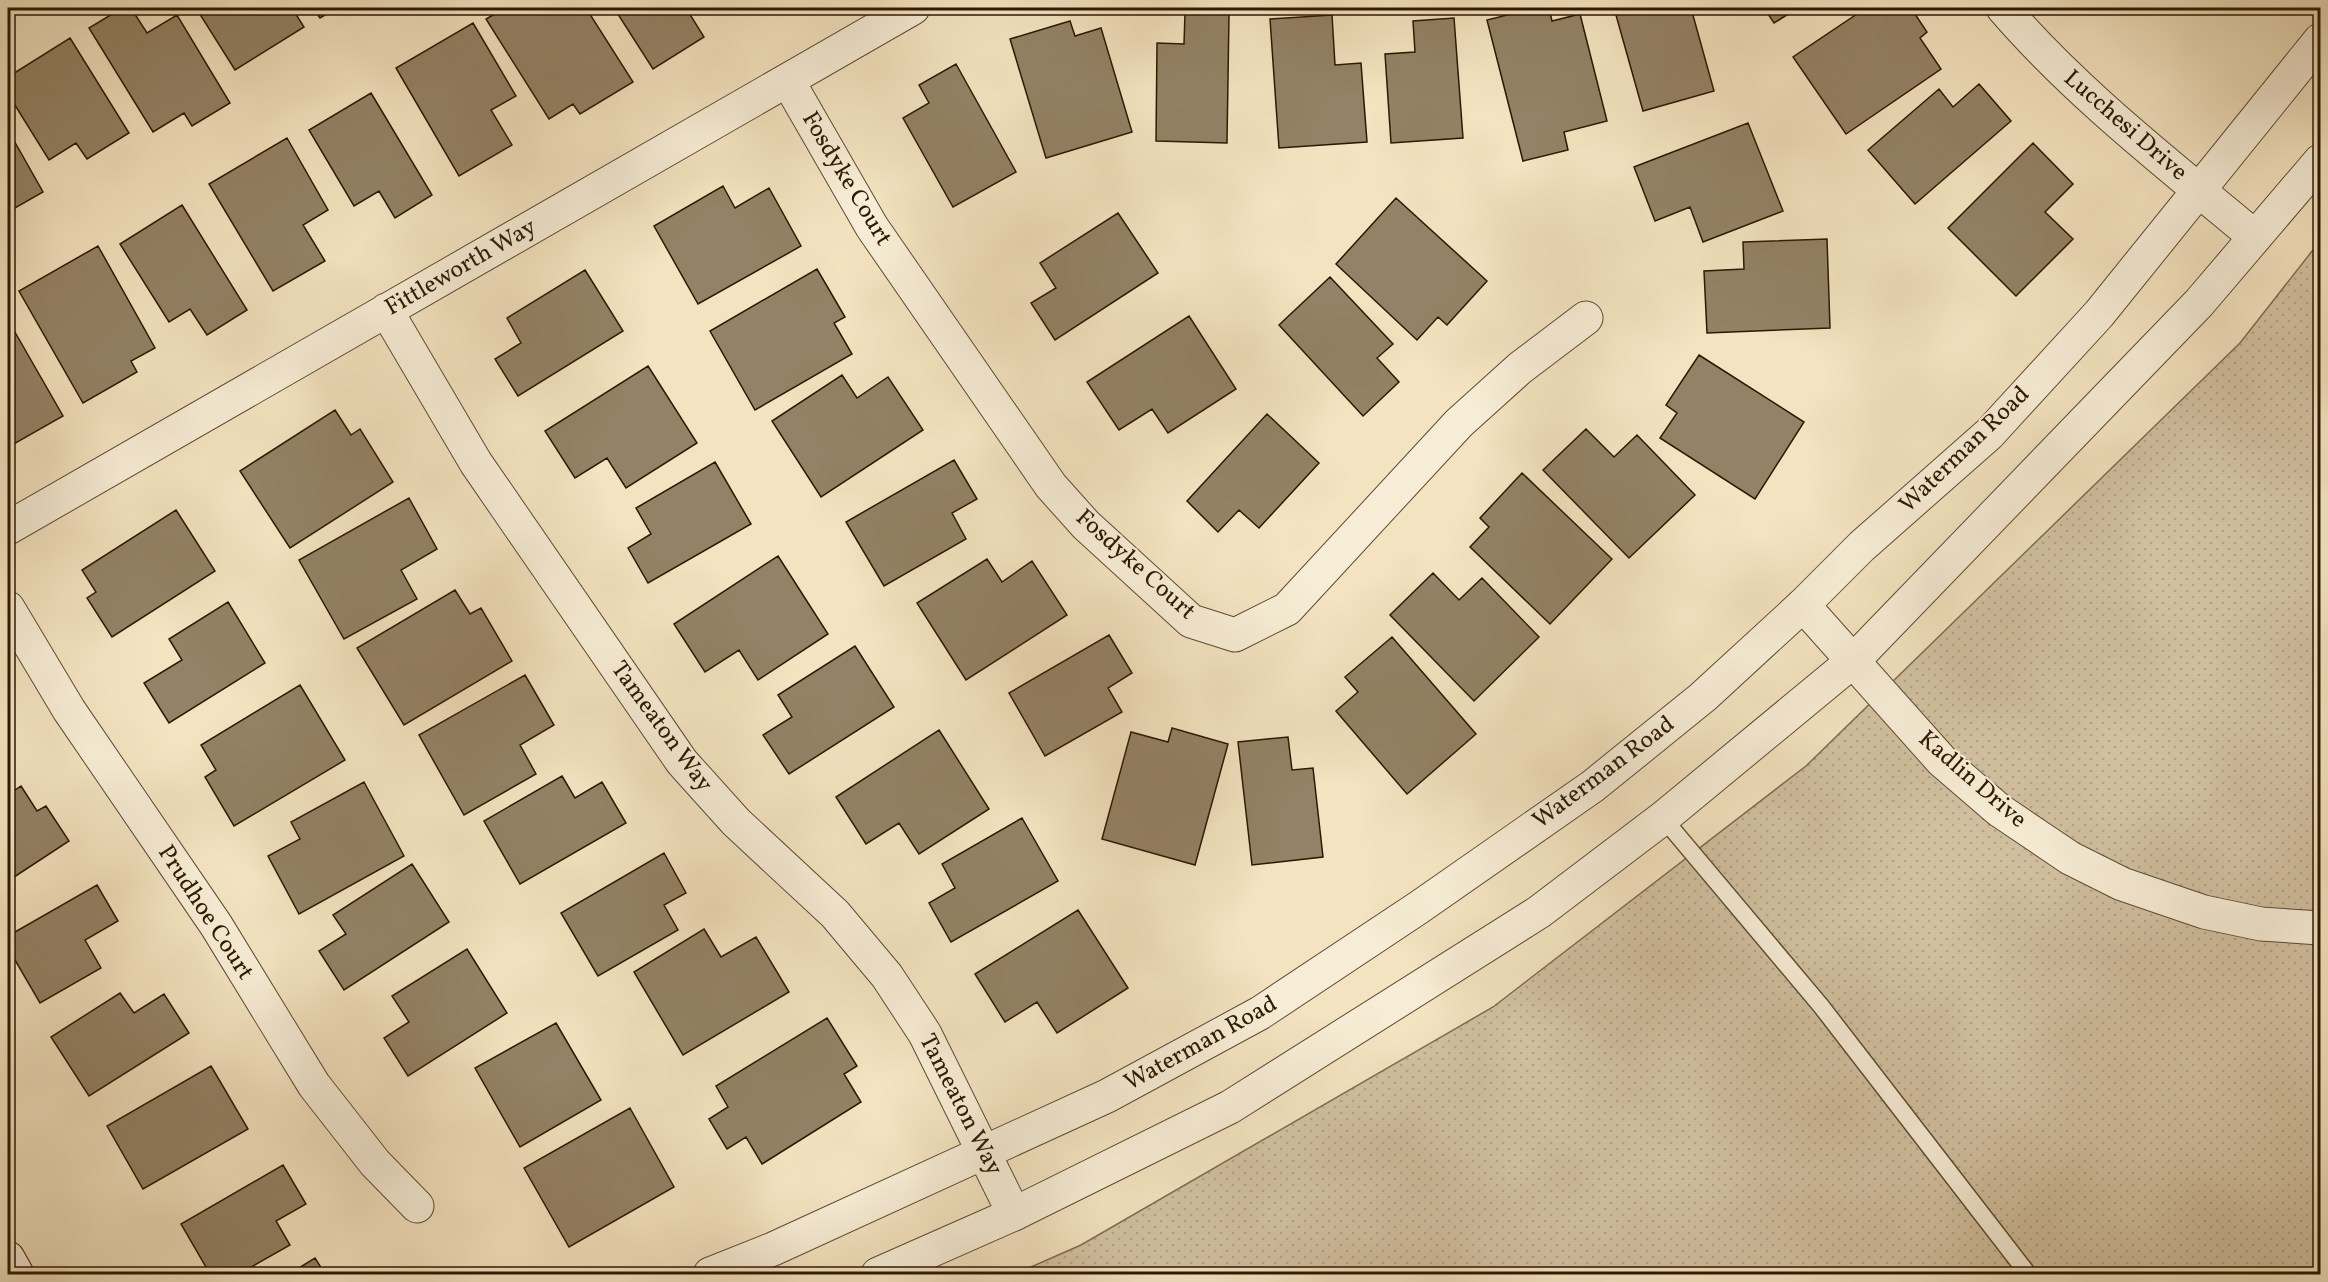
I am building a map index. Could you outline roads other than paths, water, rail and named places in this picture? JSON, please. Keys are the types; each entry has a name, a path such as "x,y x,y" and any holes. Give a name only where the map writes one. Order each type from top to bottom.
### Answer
{"street":[{"name":"Fittleworth Way","path":"8,528 913,8"},
{"name":"Lucchesi Drive","path":"2003,8 2037,48 2097,105 2255,237"},
{"name":"Waterman Road","path":"710,1275 773,1249 1107,1096 1260,1013 1593,786 1703,697 1803,605 1862,546 1989,434 2099,314 2320,40"},
{"name":"Fosdyke Court","path":"788,81 872,227 1051,486 1086,525 1191,621 1235,634 1287,609 1459,423 1520,368 1586,318"},
{"path":"878,1275 1014,1214 1230,1107 1539,912 1662,818 1853,661 2199,303 2320,161"},
{"name":"Tameaton Way","path":"386,310 476,463 682,762 736,822 835,914 887,976 925,1034 1014,1214"},
{"name":"Kadlin Drive","path":"1803,605 1942,760 1999,810 2070,858 2122,884 2204,912 2261,924 2320,928"},
{"name":"Prudhoe Court","path":"8,608 69,710 216,925 314,1085 375,1163 417,1206"},
{"path":"8,1258 18,1275"}],"lane":[{"path":"1662,818 1821,1006 2028,1275"}]}
